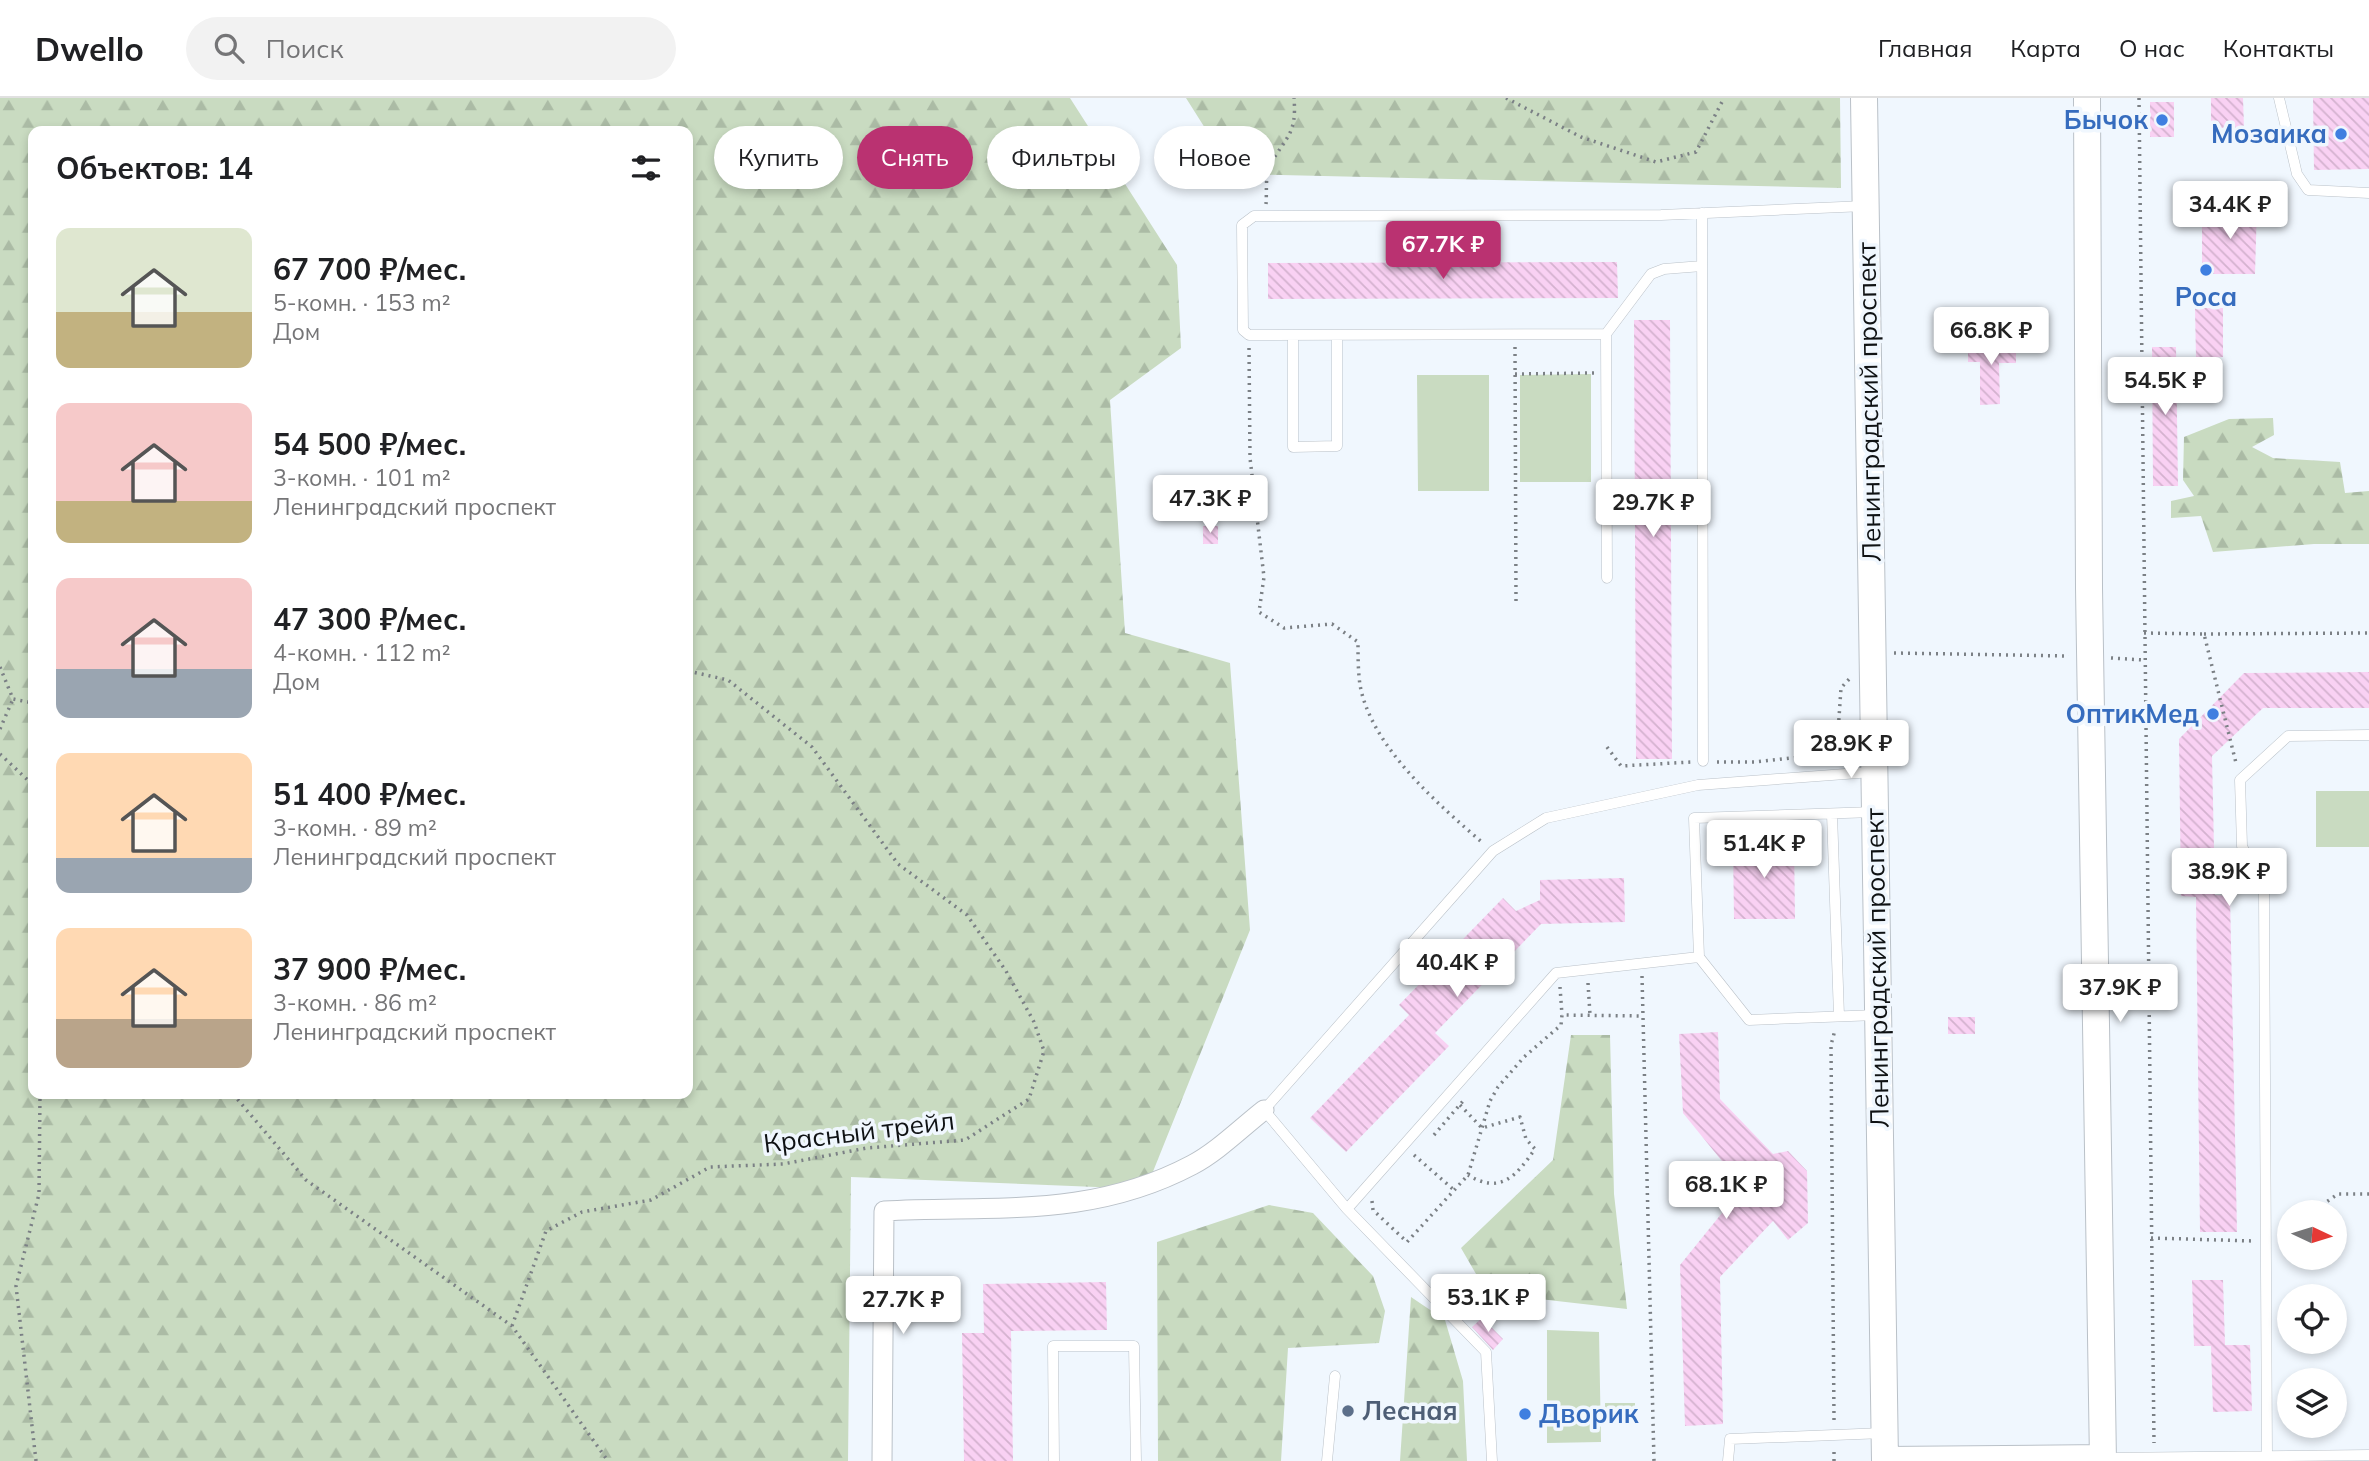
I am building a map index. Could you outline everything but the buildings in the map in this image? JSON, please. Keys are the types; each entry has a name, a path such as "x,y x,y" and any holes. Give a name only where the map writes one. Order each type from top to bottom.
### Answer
{"main road":[{"name":"Ленинградский проспект","path":"1864,98 1885,1461"},
{"path":"1885,1461 2103,1459 2090,656 2087,98"}],"street":[{"path":"882,1461 884,1211 1041,1209 1116,1197 1193,1164 1264,1110"}],"lane":[{"path":"2279,98 2297,174 2308,190 2369,194"},
{"path":"1606,334 1249,335 1243,330 1242,225 1248,218 1266,216 1702,213 1866,206"},
{"path":"1702,213 1703,761"},
{"path":"1607,578 1606,334 1651,274 1664,269 1702,266"},
{"path":"1293,335 1293,447 1337,446 1337,335"},
{"path":"2267,1458 2264,893 2242,846 2240,780 2288,736 2369,735"},
{"path":"1492,1461 1486,1352 1347,1209 1264,1110 1493,851 1546,818 1698,785 1874,772"},
{"path":"1875,812 1694,818 1699,957 1749,1020 1878,1015"},
{"path":"1832,814 1839,1016"},
{"path":"1347,1209 1556,973 1699,957"},
{"path":"1054,1461 1053,1346 1134,1346 1136,1461"},
{"path":"1327,1461 1335,1376"},
{"path":"1728,1461 1730,1439 1884,1433"},
{"path":"2103,1459 2369,1455"}],"path":[{"path":"1266,216 1269,167 1285,147 1296,118 1294,98"},
{"path":"1506,98 1581,137 1656,162 1696,152 1724,98"},
{"path":"2139,98 2154,1458"},
{"path":"1516,334 1516,601"},
{"path":"1249,335 1250,458 1264,577 1259,611 1284,628 1332,624 1358,642 1360,687 1380,734 1426,794 1493,851"},
{"path":"1516,374 1606,373"},
{"path":"2144,633 2369,634"},
{"path":"2204,634 2240,780"},
{"path":"1835,775 1841,688 1873,653 2090,656 2144,660"},
{"path":"0,667 13,699 0,729"},
{"name":"Красный трейл","path":"512,1326 546,1231 582,1212 651,1200 710,1167 783,1164 867,1148 965,1140 1029,1099 1044,1051 1034,1022 1006,971 967,915 898,864 812,747 728,680 693,672"},
{"path":"13,699 28,702"},
{"path":"0,754 28,780"},
{"path":"1642,963 1654,1461"},
{"path":"1588,981 1590,1015"},
{"path":"1554,991 1567,984"},
{"path":"1371,1199 1373,1210 1407,1242 1468,1175 1498,1087 1524,1057 1561,1026 1563,1015 1560,987"},
{"path":"1563,1015 1643,1016"},
{"path":"1834,1461 1831,1045 1839,1016"},
{"path":"1433,1136 1468,1096"},
{"path":"36,1461 16,1286 39,1194 40,1099"},
{"path":"237,1099 306,1181 512,1326 608,1461"},
{"path":"1460,1105 1482,1128"},
{"path":"1468,1175 1488,1185 1506,1181 1535,1149 1526,1139 1520,1117 1482,1128"},
{"path":"1406,1164 1423,1146"},
{"path":"1415,1155 1454,1190"},
{"path":"2328,1200 2337,1194 2369,1194"},
{"path":"2151,1238 2266,1242"}],"green space":[{"path":"0,98 1070,98 1088,126 987,126 987,189 1128,189 1177,265 1181,348 1110,400 1125,633 1230,663 1250,930 1146,1189 851,1177 848,1461 0,1461"},
{"path":"1186,98 1840,98 1841,188 1275,175 1275,126 1204,126"},
{"path":"1591,374 1591,482 1520,482 1520,375"},
{"path":"1417,375 1489,375 1489,491 1418,491"},
{"path":"2273,418 2274,435 2252,447 2273,458 2340,462 2345,493 2369,491 2369,544 2314,544 2213,552 2201,516 2171,518 2171,501 2194,496 2183,480 2184,437 2229,419"},
{"path":"2316,791 2369,791 2369,847 2316,847"},
{"path":"1571,1035 1610,1035 1614,1194 1627,1309 1487,1293 1461,1248 1553,1160"},
{"path":"1269,1205 1313,1213 1373,1276 1385,1311 1379,1343 1288,1348 1281,1461 1158,1461 1157,1242"},
{"path":"1411,1297 1445,1320 1463,1381 1467,1461 1400,1461"},
{"path":"1547,1330 1599,1332 1601,1442 1547,1443"},
{"path":"1605,1403 1635,1403 1635,1424 1605,1424"}],"place":[{"name":"Бычок","path":"2162,120"},
{"name":"Мозаика","path":"2341,134"},
{"name":"Роса","path":"2206,270"},
{"name":"ОптикМед","path":"2213,714"},
{"name":"Лесная","path":"1348,1411"},
{"name":"Дворик","path":"1525,1414"}]}
